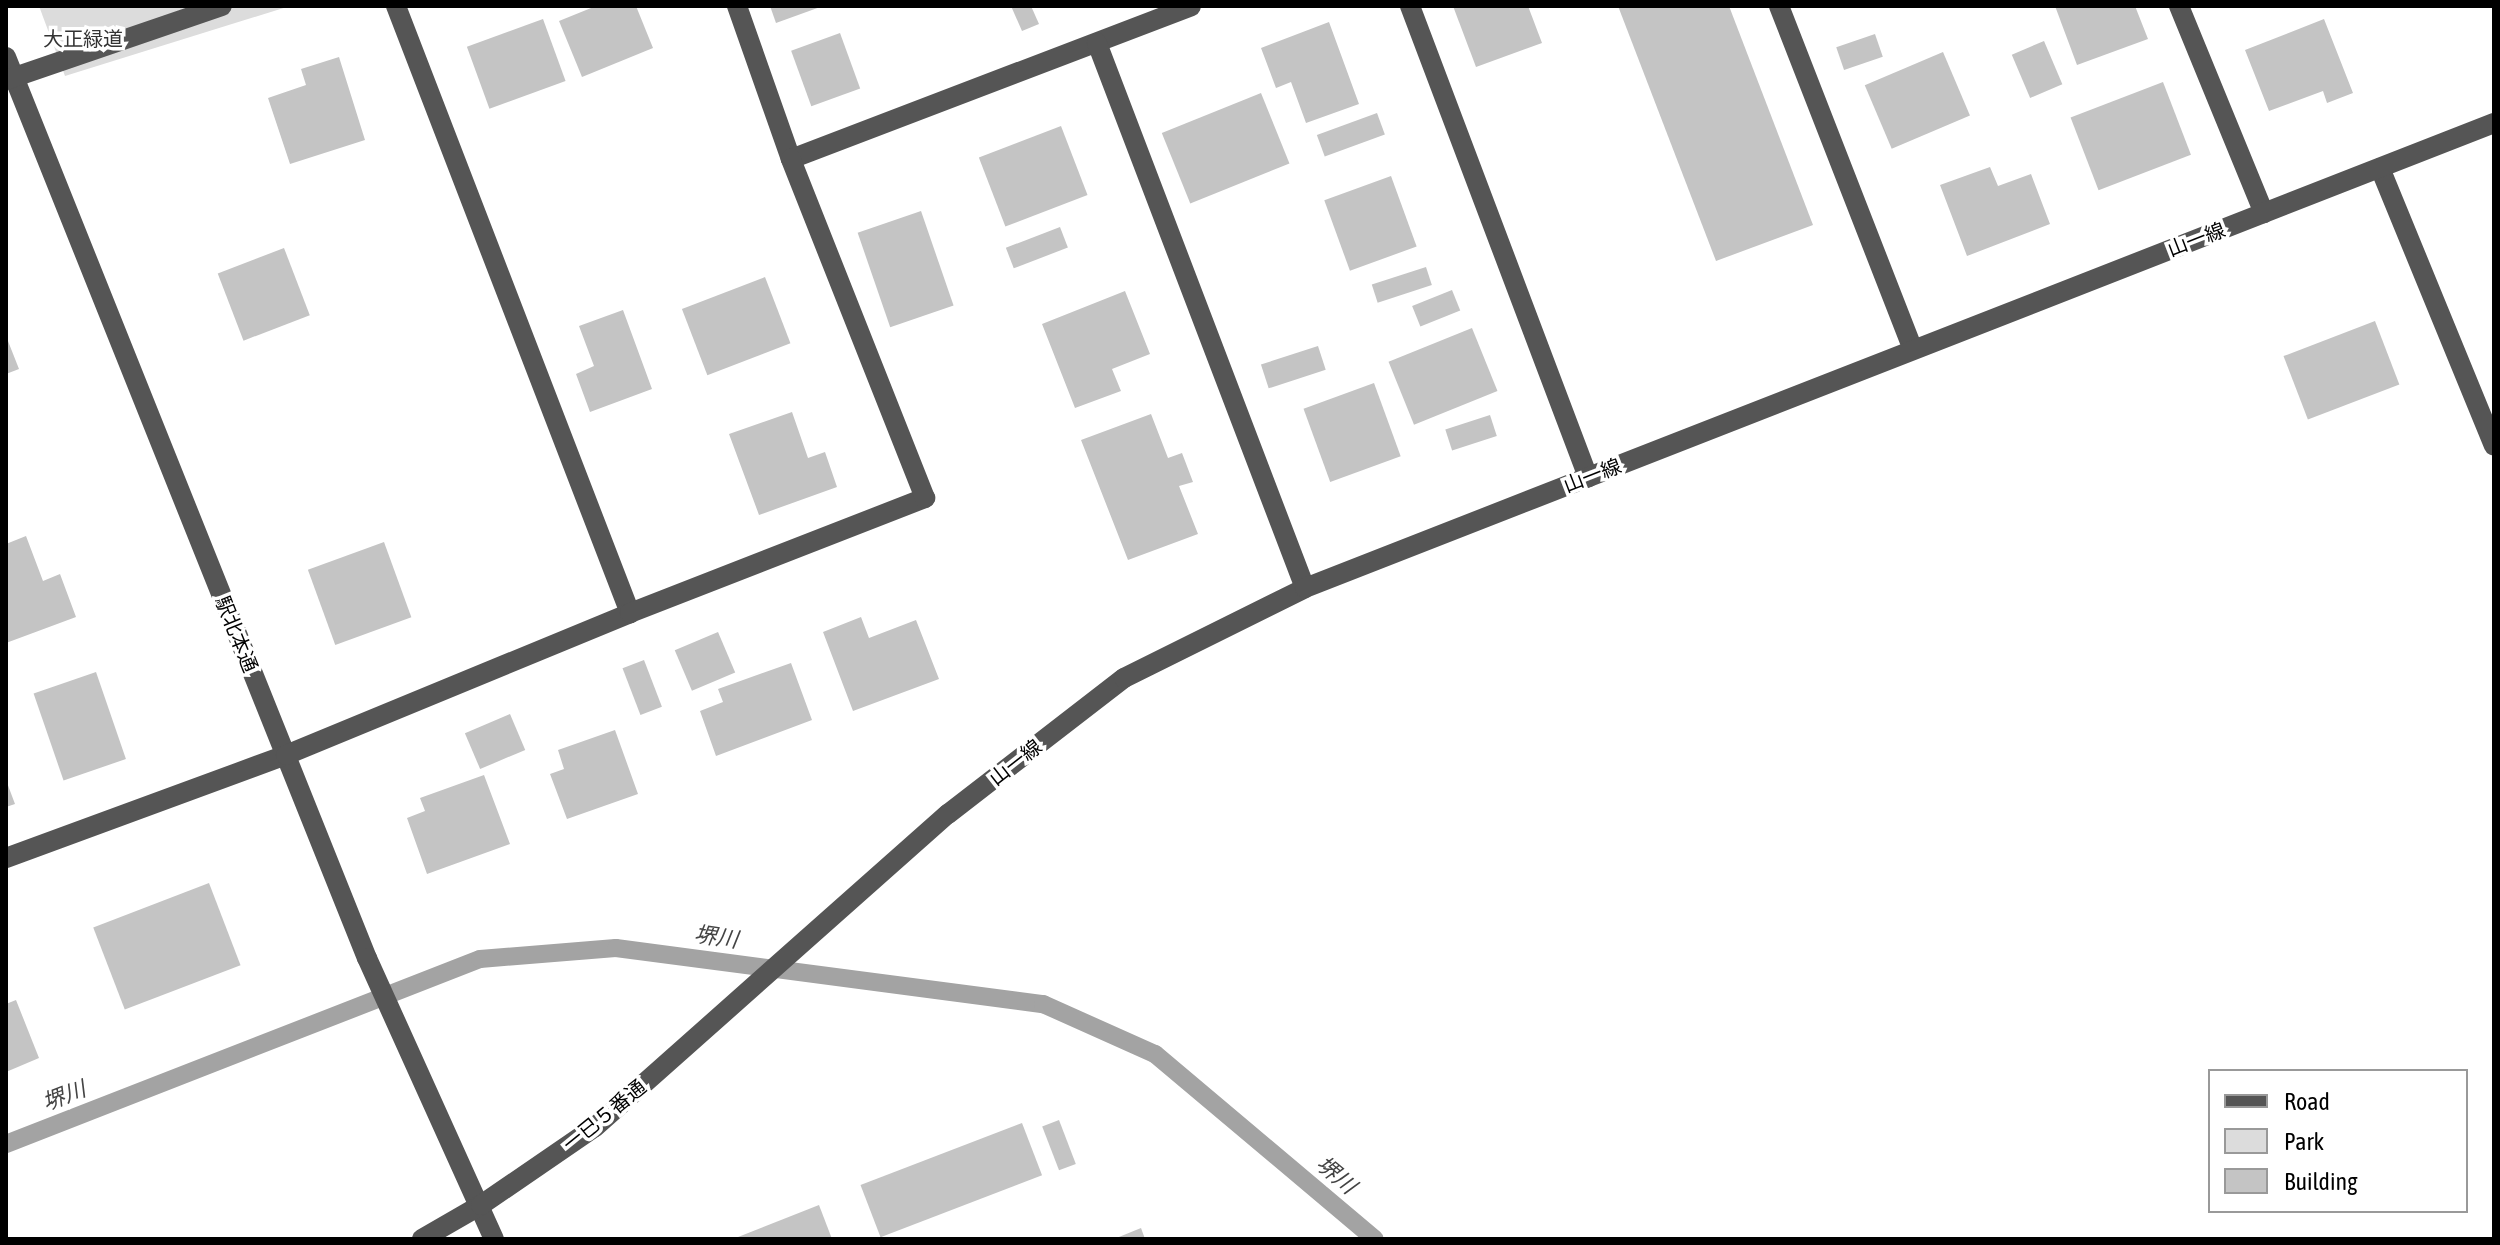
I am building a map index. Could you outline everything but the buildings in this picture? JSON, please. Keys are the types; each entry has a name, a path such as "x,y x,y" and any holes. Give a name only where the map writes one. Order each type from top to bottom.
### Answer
{"street":[{"path":"10,78 222,6"},
{"path":"396,6 630,613"},
{"path":"6,858 286,755 630,613 925,498 791,159 737,6"},
{"path":"791,159 1191,6"},
{"path":"1410,6 1588,477"},
{"path":"1779,6 1913,349"},
{"path":"2179,6 2264,213"},
{"path":"1097,43 1305,588"},
{"name":"駅北本通","path":"6,57 10,78 367,958 494,1239"},
{"name":"山一線","path":"771,970 948,814 1124,678 1305,588 2494,123"},
{"path":"2380,168 2494,446"},
{"name":"一已５番通","path":"422,1239 481,1205 595,1127 771,970"}],"green space":[{"name":"大正緑道","path":"39,6 290,6 65,76"}],"waterway":[{"name":"堺川","path":"6,1144 480,959 616,948 1043,1004 1155,1054 1375,1239"}]}
